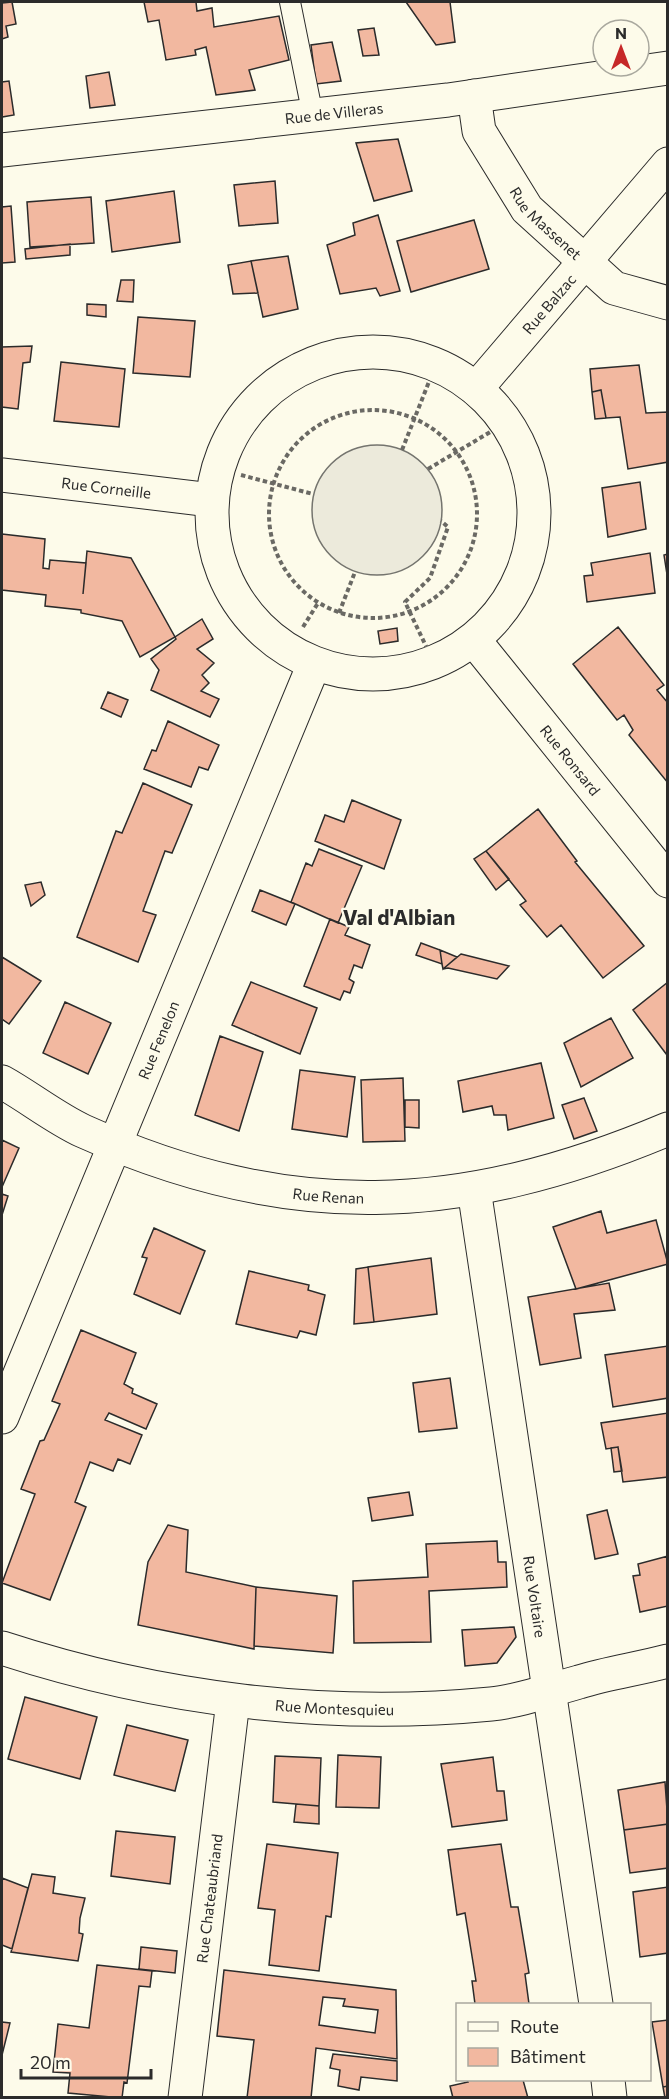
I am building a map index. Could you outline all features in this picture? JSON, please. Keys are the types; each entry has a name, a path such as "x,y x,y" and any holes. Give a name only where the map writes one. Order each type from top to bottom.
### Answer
{"street":[{"name":"Rue de Villeras","path":"2,150 313,116 668,68"},
{"name":"Rue Massenet","path":"474,96 479,131 507,180 527,209 614,288 668,303"},
{"name":"Rue Balzac","path":"476,389 668,164"},
{"path":"359,351 398,353 436,364 476,389 507,422 528,468 535,498 534,537 523,576 502,611 474,640 434,663 394,674 353,674 314,664 288,651 254,623 228,586 213,544 211,500 217,469 232,432 255,401 285,377 320,359 359,351"},
{"name":"Rue Corneille","path":"2,475 211,500"},
{"name":"Rue Ronsard","path":"474,640 668,881"},
{"name":"Rue Fenelon","path":"2,1417 314,664"},
{"name":"Rue Renan","path":"2,1082 81,1130 151,1159 267,1191 290,1194 412,1198 474,1189 584,1162 668,1129"},
{"name":"Rue Voltaire","path":"474,1189 596,2003"},
{"name":"Rue Montesquieu","path":"2,1648 65,1669 233,1701 296,1707 401,1709 493,1704 668,1660"},
{"name":"Rue Chateaubriand","path":"185,2097 233,1701"},
{"path":"608,2081 610,2097"}],"lane":[{"path":"290,2 313,116"}],"path":[{"path":"402,450 436,364"},
{"path":"357,411 386,411 414,419 437,432 456,452 472,481 477,512 473,544 459,573 438,597 409,612 374,618 339,613 318,603 292,581 275,551 268,517 273,484 285,458 305,435 329,420 357,411"},
{"path":"428,469 507,422"},
{"path":"273,484 313,494"},
{"path":"434,663 405,602 429,578 448,527 441,521"},
{"path":"339,613 355,572"}],"shaded area":[{"path":"377,445 402,450 423,464 437,485 442,510 437,535 423,556 402,570 377,575 352,570 331,556 317,535 312,510 317,485 331,464 352,450"}],"building":[{"path":"12,2 16,24 6,26 8,37 2,39 2,3"},
{"path":"144,2 196,2 197,11 212,8 214,27 279,16 289,60 249,70 255,90 216,95 206,47 195,50 196,55 166,60 159,20 148,22"},
{"path":"406,2 450,2 455,42 436,45"},
{"path":"374,28 379,55 363,56 358,30"},
{"path":"332,42 341,81 316,84 311,45"},
{"path":"109,72 115,105 90,108 86,76"},
{"path":"9,81 14,115 2,117 2,82"},
{"path":"398,139 412,191 374,201 356,143"},
{"path":"275,181 278,223 239,226 234,185"},
{"path":"174,191 180,242 112,252 106,201"},
{"path":"91,197 94,243 30,247 27,202"},
{"path":"11,206 15,262 2,263 2,207"},
{"path":"378,215 400,291 380,296 376,288 340,294 327,245 355,235 353,223"},
{"path":"474,220 489,269 411,292 397,241"},
{"path":"70,244 70,255 26,259 25,249"},
{"path":"288,256 298,309 263,317 251,261"},
{"path":"251,261 258,293 233,294 228,265"},
{"path":"121,280 134,280 133,302 117,301"},
{"path":"87,304 106,305 106,317 87,315"},
{"path":"138,317 195,321 190,377 133,373"},
{"path":"32,346 30,362 23,363 18,409 2,407 2,347"},
{"path":"61,362 125,369 119,427 54,421"},
{"path":"639,365 646,413 668,412 668,462 628,469 620,417 606,418 601,390 592,392 590,369"},
{"path":"601,390 606,418 595,419 592,392"},
{"path":"640,482 646,529 608,537 602,488"},
{"path":"2,534 45,539 43,568 49,569 50,560 86,563 87,551 131,558 175,637 140,657 122,621 81,613 81,610 45,606 46,595 2,590"},
{"path":"650,553 655,593 587,602 584,576 593,575 591,563"},
{"path":"668,554 668,581 664,555"},
{"path":"202,619 213,639 197,649 214,663 202,675 209,683 201,691 219,699 210,717 151,690 159,670 151,659 176,639 175,637"},
{"path":"618,627 664,685 657,690 668,703 668,783 629,735 633,730 624,715 617,720 573,664"},
{"path":"397,628 398,641 380,644 378,631"},
{"path":"108,692 128,700 121,717 101,708"},
{"path":"168,721 219,745 208,770 199,767 191,787 144,769 152,750 156,751"},
{"path":"143,783 192,805 172,853 165,851 143,911 156,915 138,962 77,937 116,831 122,833"},
{"path":"352,800 401,820 384,869 315,841 325,815 344,822"},
{"path":"538,809 577,861 575,862 644,946 603,978 561,925 547,937 520,905 526,901 486,851"},
{"path":"319,849 362,866 338,923 291,902 306,863 312,866"},
{"path":"486,851 509,879 496,890 474,859"},
{"path":"41,882 45,895 31,906 25,885"},
{"path":"260,890 295,904 286,925 252,911"},
{"path":"330,919 349,927 345,935 370,945 362,968 354,965 349,979 354,982 350,993 344,991 340,1000 304,986"},
{"path":"421,943 440,950 442,964 416,955"},
{"path":"440,950 457,957 443,969 442,964"},
{"path":"461,954 509,966 497,979 448,968 443,969"},
{"path":"2,957 41,981 9,1024 2,1019"},
{"path":"251,982 317,1008 300,1054 232,1025"},
{"path":"668,982 668,1054 667,1055 633,1010"},
{"path":"65,1002 111,1023 88,1074 43,1053"},
{"path":"611,1018 633,1058 581,1087 564,1043"},
{"path":"220,1036 263,1052 239,1131 195,1115"},
{"path":"541,1063 554,1118 508,1130 506,1115 494,1115 492,1106 463,1112 458,1081"},
{"path":"300,1070 355,1077 347,1137 292,1129"},
{"path":"403,1078 405,1141 363,1142 361,1080"},
{"path":"584,1098 597,1131 574,1139 562,1105"},
{"path":"405,1100 419,1100 419,1128 405,1127"},
{"path":"2,1140 19,1148 2,1187"},
{"path":"2,1194 8,1196 2,1215"},
{"path":"601,1211 607,1233 656,1220 668,1264 576,1289 553,1227"},
{"path":"154,1228 205,1251 180,1314 134,1294 147,1258 142,1257"},
{"path":"431,1258 437,1314 374,1322 368,1267"},
{"path":"368,1267 374,1322 354,1324 356,1269"},
{"path":"249,1271 309,1285 308,1290 325,1295 316,1335 300,1331 297,1338 236,1324"},
{"path":"609,1283 615,1310 574,1314 581,1358 540,1365 528,1297"},
{"path":"81,1330 136,1353 124,1384 133,1389 132,1393 157,1404 146,1429 109,1413 105,1420 142,1435 130,1464 118,1459 113,1471 90,1462 75,1502 86,1507 50,1600 2,1583 35,1494 21,1489 40,1441 44,1440 60,1404 52,1401"},
{"path":"668,1346 668,1398 613,1407 605,1355"},
{"path":"450,1378 457,1428 419,1432 413,1383"},
{"path":"668,1413 668,1477 623,1482 618,1447 606,1449 601,1423"},
{"path":"618,1447 622,1471 614,1472 611,1448"},
{"path":"409,1492 413,1515 372,1521 368,1498"},
{"path":"607,1510 618,1554 595,1559 587,1515"},
{"path":"168,1525 188,1530 186,1572 256,1587 254,1649 138,1625 148,1562"},
{"path":"497,1541 498,1562 506,1562 507,1587 429,1591 431,1642 354,1643 353,1581 428,1577 426,1544"},
{"path":"668,1556 668,1606 640,1612 633,1576 640,1575 638,1564"},
{"path":"256,1587 337,1596 333,1653 254,1646"},
{"path":"514,1627 516,1637 497,1663 465,1666 462,1630"},
{"path":"25,1697 97,1717 80,1779 8,1759"},
{"path":"127,1725 188,1740 175,1791 114,1775"},
{"path":"338,1755 381,1757 379,1808 336,1807"},
{"path":"275,1756 321,1758 319,1806 273,1802"},
{"path":"493,1757 497,1791 504,1791 507,1820 452,1827 441,1764"},
{"path":"665,1782 668,1824 624,1830 618,1790"},
{"path":"296,1804 319,1806 319,1824 294,1822"},
{"path":"668,1824 668,1868 630,1873 624,1830"},
{"path":"116,1831 175,1837 170,1884 111,1876"},
{"path":"267,1844 338,1853 331,1917 326,1916 319,1971 269,1965 275,1910 258,1908"},
{"path":"501,1844 511,1907 518,1907 529,1973 525,1974 529,2003 475,2003 472,1981 476,1981 465,1913 457,1915 448,1850"},
{"path":"32,1874 55,1877 53,1893 85,1898 80,1918 79,1933 83,1934 78,1961 11,1952"},
{"path":"2,1878 28,1888 12,1949 2,1945"},
{"path":"668,1887 668,1953 640,1957 633,1892"},
{"path":"141,1947 177,1951 175,1973 139,1969"},
{"path":"97,1965 152,1971 150,1987 139,1986 127,2083 124,2082 122,2098 68,2093 70,2073 53,2072 58,2024 89,2028"},
{"path":"224,1970 396,1990 397,2059 316,2048 311,2098 247,2098 254,2040 217,2036","holes":["323,1997 345,1999 343,2006 378,2010 375,2033 319,2025"]},
{"path":"668,2020 668,2086 663,2087 652,2022"},
{"path":"2,2022 10,2023 2,2055"},
{"path":"333,2054 397,2061 397,2081 361,2077 359,2090 338,2086 340,2070 330,2068"},
{"path":"523,2081 528,2098 453,2098 450,2086 468,2082"},
{"path":"668,2086 668,2098 665,2098 663,2087"}],"district":[{"name":"Val d'Albian","path":"399,916"}]}
